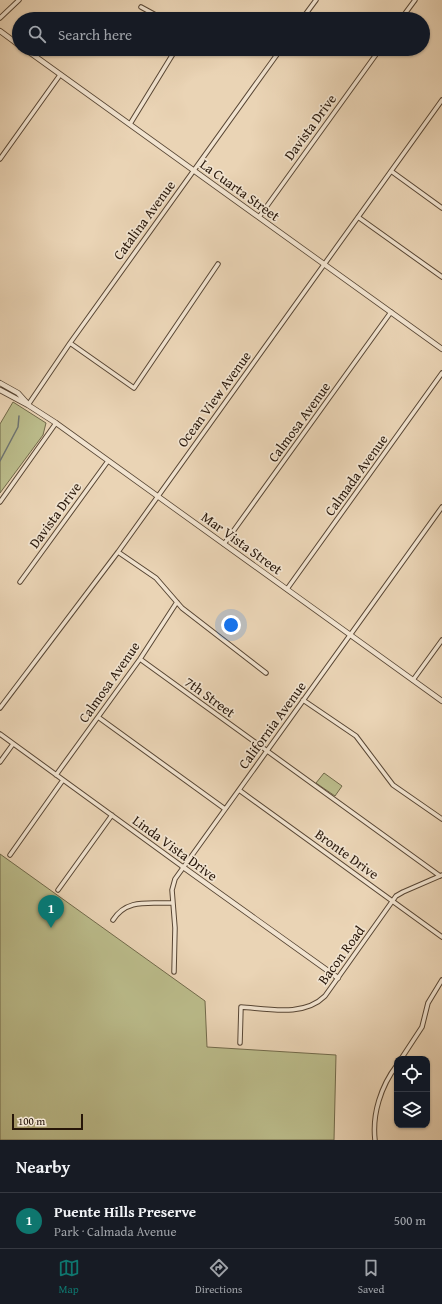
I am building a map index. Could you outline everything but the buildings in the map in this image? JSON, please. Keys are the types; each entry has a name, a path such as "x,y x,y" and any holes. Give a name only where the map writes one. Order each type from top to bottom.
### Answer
{"street":[{"path":"0,18 19,0"},
{"path":"307,12 316,0"},
{"path":"406,12 415,0"},
{"path":"141,7 150,12"},
{"path":"0,31 12,40"},
{"name":"La Cuarta Street","path":"34,56 442,349"},
{"path":"130,124 172,56"},
{"name":"Catalina Avenue","path":"28,404 193,170 276,56"},
{"name":"Davista Drive","path":"259,217 375,56"},
{"path":"0,159 60,75"},
{"name":"Ocean View Avenue","path":"0,708 118,552 442,100"},
{"path":"391,171 442,208"},
{"path":"358,217 442,277"},
{"path":"70,343 134,388 218,264"},
{"name":"Calmosa Avenue","path":"224,544 391,312"},
{"name":"Calmada Avenue","path":"287,589 442,373"},
{"name":"Mar Vista Street","path":"0,383 18,393 28,404"},
{"name":"Mar Vista Street","path":"0,390 28,404 56,423 442,701"},
{"path":"0,502 56,423"},
{"name":"Davista Drive","path":"20,582 108,461"},
{"name":"California Avenue","path":"174,972 175,938 172,903 173,884 183,867 442,508"},
{"path":"118,552 156,578 182,608 266,673"},
{"name":"Calmosa Avenue","path":"56,775 140,659 178,602"},
{"path":"413,680 442,640"},
{"name":"7th Street","path":"140,659 441,875"},
{"path":"303,700 356,736 393,785 442,819"},
{"path":"98,718 225,809"},
{"name":"Linda Vista Drive","path":"0,734 338,978"},
{"path":"0,762 13,744"},
{"path":"10,855 62,780"},
{"name":"Bronte Drive","path":"239,790 442,937"},
{"path":"58,890 112,816"},
{"name":"Bacon Road","path":"240,1043 241,1007 296,1010 309,1007 325,996 393,901 403,892 441,875"},
{"path":"114,920 119,911 129,905 172,903"},
{"path":"403,1056 422,1028 428,1004 442,980"},
{"path":"375,1140 374,1118 377,1106 389,1076 394,1069"}],"green space":[{"path":"13,402 46,423 43,435 0,493 0,424"},
{"path":"324,773 342,786 335,796 316,783"},
{"path":"0,854 205,1001 207,1047 336,1055 334,1140 0,1140"}],"waterway":[{"path":"0,461 18,427 19,416"}],"place":[{"name":"Puente Hills Preserve","path":"51,928"}]}
